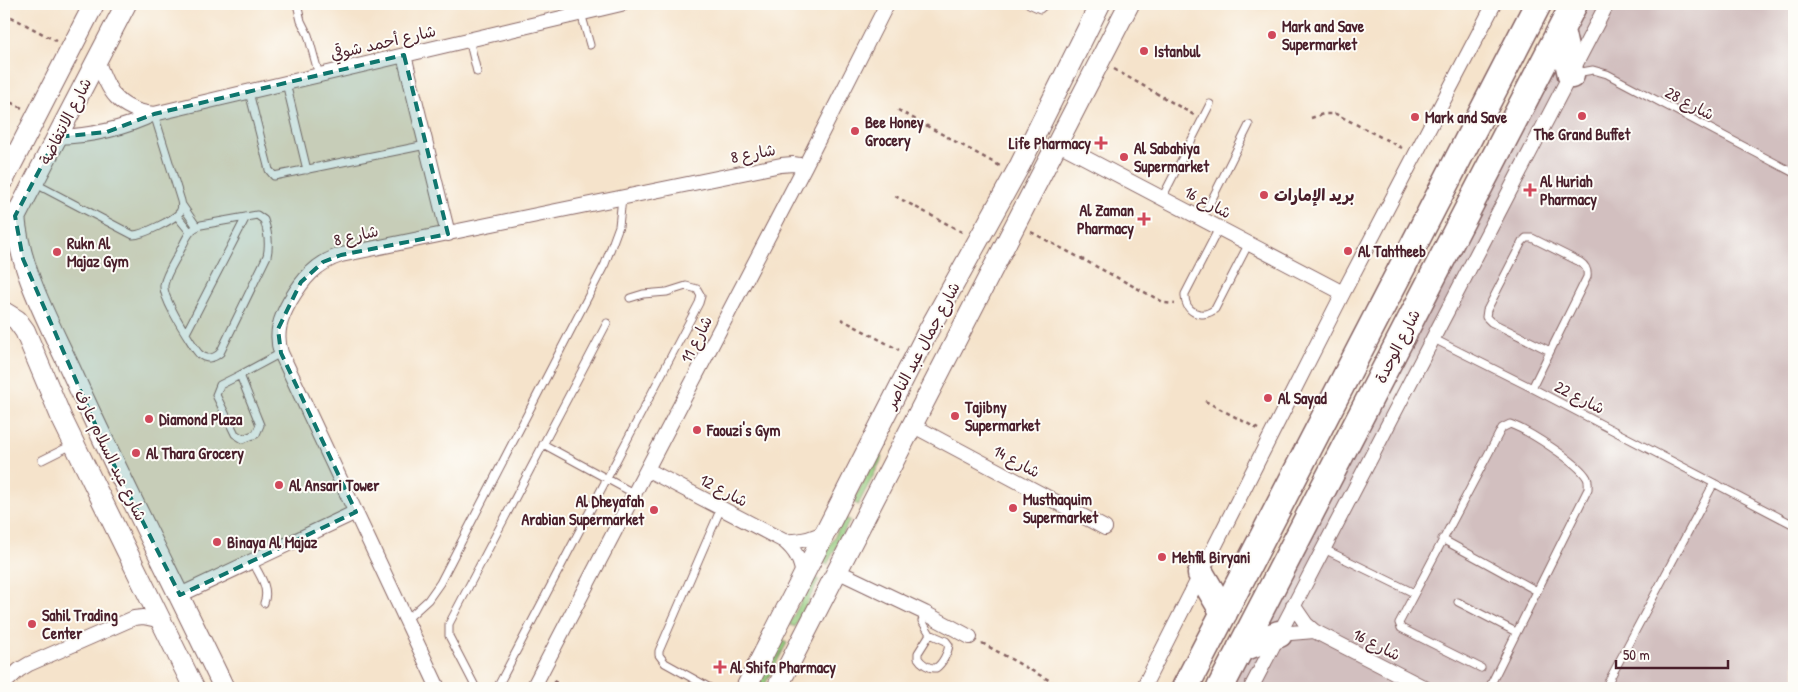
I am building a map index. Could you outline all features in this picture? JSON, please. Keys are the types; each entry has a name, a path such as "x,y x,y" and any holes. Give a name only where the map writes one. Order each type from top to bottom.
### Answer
{"highway":[{"name":"شارع الوحدة","path":"1185,688 1538,4"},
{"name":"شارع الوحدة","path":"1220,688 1574,4"},
{"path":"1561,30 1571,75"},
{"path":"1201,574 1224,613"},
{"path":"1240,649 1280,634"}],"street":[{"name":"شارع الانتفاضة","path":"4,179 94,4"},
{"name":"شارع الانتفاضة","path":"4,239 126,4"},
{"name":"شارع أحمد شوقي","path":"52,145 107,132 139,122 154,114 621,4"},
{"name":"شارع 11","path":"533,688 648,470 887,4"},
{"name":"شارع جمال عبد الناصر","path":"746,688 928,331 1018,170 1100,4"},
{"name":"شارع جمال عبد الناصر","path":"777,688 1129,4"},
{"path":"1143,688 1343,293 1494,4"},
{"path":"1251,688 1322,548 1607,4"},
{"path":"404,55 448,234"},
{"name":"شارع أحمد شوقي","path":"97,59 108,88 116,99 127,107 140,112 154,114"},
{"path":"52,145 38,150 35,142 50,106 53,83"},
{"name":"شارع 16","path":"1057,143 1343,293"},
{"name":"شارع 8","path":"438,688 282,353 278,337 282,315 302,282 323,262 341,255 781,165 805,166"},
{"path":"1006,246 998,249 991,244 990,240 1018,184 1020,175 1018,170"},
{"name":"شارع عبد السلام عارف","path":"15,216 19,244 28,274 106,449 180,595 224,688"},
{"name":"شارع عبد السلام عارف","path":"4,312 17,320 25,331 62,419 194,688"},
{"path":"927,397 924,382 939,342 936,334 928,331"},
{"path":"62,419 69,417 76,419 96,443 106,449"},
{"name":"شارع 14","path":"912,425 1105,528"},
{"name":"شارع 12","path":"648,470 784,541 796,553 803,576"},
{"path":"180,595 356,512"},
{"path":"784,541 793,542 811,539 827,530"},
{"path":"837,571 970,637"},
{"name":"شارع 16","path":"1293,605 1306,624 1314,631 1425,688"},
{"path":"4,684 19,670 29,664 125,621 143,617 162,620"},
{"path":"1280,634 1314,631"}],"lane":[{"path":"297,4 319,75"},
{"path":"1029,4 1038,9 1046,4"},
{"path":"581,13 590,45"},
{"path":"470,40 477,72"},
{"name":"شارع 28","path":"1571,75 1585,70 1608,74 1794,173"},
{"path":"286,83 306,170"},
{"path":"248,92 270,172 277,176 426,145"},
{"path":"1162,198 1210,104"},
{"path":"154,114 182,205 197,227"},
{"path":"1202,219 1250,125"},
{"path":"33,183 133,234 144,233 177,216 182,205"},
{"path":"406,620 428,600 440,583 605,264 619,226 622,198"},
{"path":"177,216 190,232"},
{"path":"260,216 264,220 269,249 264,264 222,350 212,358 203,357 196,350 167,300 164,286 166,278 190,232 197,227 246,217 260,216"},
{"path":"186,333 246,217"},
{"path":"1219,228 1187,289 1185,299 1190,309 1199,314 1205,314 1215,309 1248,244"},
{"path":"1532,388 1588,273 1587,268 1580,262 1532,238 1526,238 1517,251 1487,310 1486,317 1491,322 1550,351"},
{"path":"497,688 701,296 697,289 686,286 667,292 643,294 630,298"},
{"path":"476,688 449,636 449,624 606,323"},
{"name":"شارع 22","path":"1432,338 1794,525"},
{"path":"240,375 260,425 256,434 244,438 235,434 216,395 220,385 282,353"},
{"path":"1482,668 1400,626 1399,621 1502,428 1507,424 1513,424 1563,456 1584,474 1589,484 1489,688"},
{"path":"42,460 74,444"},
{"path":"543,444 635,494"},
{"path":"1605,688 1714,483"},
{"path":"710,688 665,663 659,656 659,651 721,508"},
{"path":"1442,539 1537,591"},
{"path":"1322,548 1414,593"},
{"path":"252,561 265,587 267,595 264,603"},
{"path":"1458,602 1516,632"},
{"path":"925,613 922,621 930,634 949,645 948,651 940,665 936,668 926,665 918,658 918,652 930,634"}],"path":[{"path":"4,13 71,48"},
{"path":"1099,61 1202,120"},
{"path":"898,110 1018,170"},
{"path":"1310,118 1330,113 1343,116 1415,155"},
{"path":"895,196 978,241"},
{"path":"1016,225 1165,303 1176,304 1185,299"},
{"path":"841,319 914,358"},
{"path":"1205,401 1271,436"},
{"path":"970,637 1063,688"}],"highlighted area":[{"path":"404,55 448,234 341,255 323,262 301,282 278,329 281,353 356,512 180,595 106,449 23,259 15,216 57,137 107,132 154,114"}],"shaded area":[{"path":"1585,4 1794,4 1794,688 1231,688"}],"green space":[{"path":"877,455 883,457 858,505 853,502"},
{"path":"844,518 850,520 827,565 822,561"},
{"path":"814,577 819,580 795,627 789,624"},
{"path":"781,640 787,643 763,688 758,686"}],"place":[{"name":"Mark and Save Supermarket","path":"1272,35"},
{"name":"Istanbul","path":"1144,51"},
{"name":"The Grand Buffet","path":"1582,116"},
{"name":"Mark and Save","path":"1415,117"},
{"name":"Bee Honey Grocery","path":"855,131"},
{"name":"Life Pharmacy","path":"1101,143"},
{"name":"Al Sabahiya Supermarket","path":"1124,157"},
{"name":"Al Huriah Pharmacy","path":"1530,190"},
{"name":"بريد الإمارات","path":"1264,195"},
{"name":"Al Zaman Pharmacy","path":"1144,219"},
{"name":"Al Tahtheeb","path":"1348,251"},
{"name":"Rukn Al Majaz Gym","path":"57,252"},
{"name":"Al Sayad","path":"1268,398"},
{"name":"Tajibny Supermarket","path":"955,416"},
{"name":"Diamond Plaza","path":"149,419"},
{"name":"Faouzi's Gym","path":"697,430"},
{"name":"Al Thara Grocery","path":"136,453"},
{"name":"Al Ansari Tower","path":"279,485"},
{"name":"Musthaquim Supermarket","path":"1013,508"},
{"name":"Al Dheyafah Arabian Supermarket","path":"654,510"},
{"name":"Binaya Al Majaz","path":"217,542"},
{"name":"Mehfil Biryani","path":"1162,557"},
{"name":"Sahil Trading Center","path":"32,624"},
{"name":"Al Shifa Pharmacy","path":"720,667"}]}
